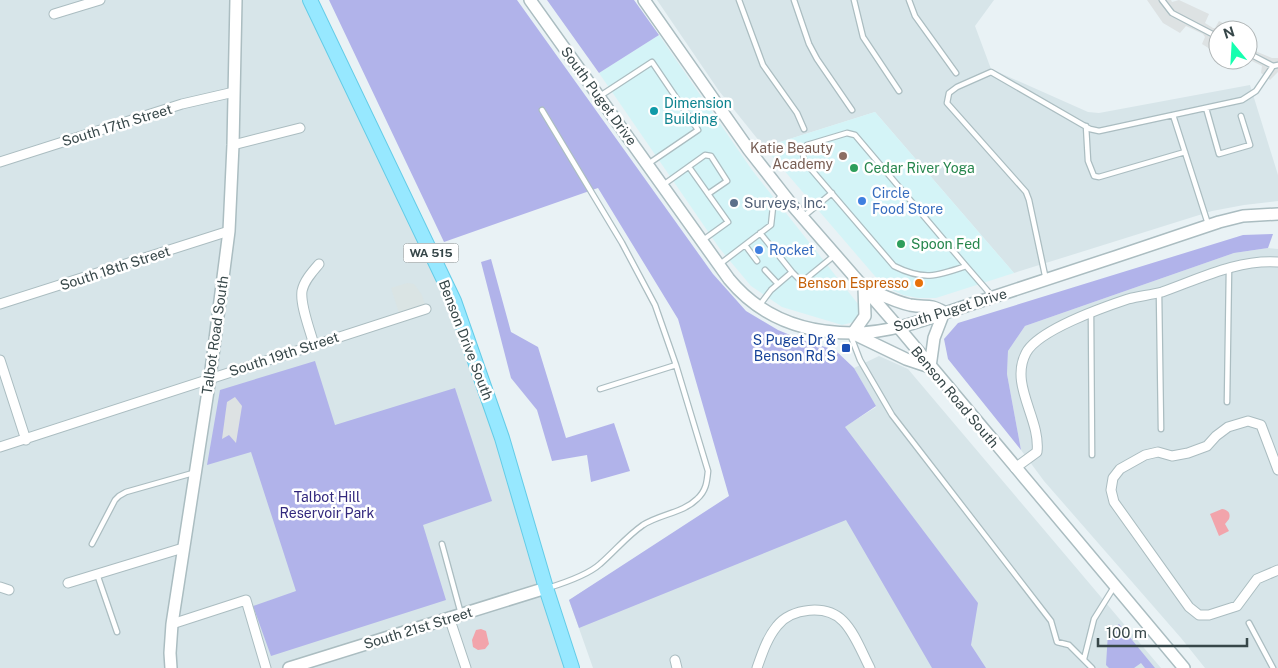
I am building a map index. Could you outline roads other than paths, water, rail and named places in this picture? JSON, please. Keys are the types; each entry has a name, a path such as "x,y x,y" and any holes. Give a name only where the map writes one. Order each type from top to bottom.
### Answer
{"main road":[{"name":"Benson Drive South","path":"310,0 454,301 502,438 546,588 572,668"}],"street":[{"path":"54,14 100,0"},
{"name":"Talbot Road South","path":"171,668 172,624 210,378 229,231 236,0"},
{"name":"South Puget Drive","path":"530,0 742,295 758,308 776,318 796,325 817,330 852,333 899,328 1208,225 1243,216 1278,214"},
{"name":"Benson Road South","path":"644,0 749,150 783,193 899,328 1184,668"},
{"name":"South 17th Street","path":"0,162 173,107 234,92"},
{"path":"233,145 300,128"},
{"name":"South 18th Street","path":"0,304 229,231"},
{"path":"1015,468 1036,452 1038,443 1020,370 1026,352 1041,337 1066,324 1130,298 1159,293 1249,262 1278,262"},
{"path":"314,345 302,300 302,290 310,274 319,264"},
{"path":"864,287 896,301 912,305 932,305 944,312 934,338 930,367 906,359 852,333 865,316 864,287"},
{"name":"South 19th Street","path":"0,448 426,309"},
{"path":"0,360 26,440"},
{"path":"1278,470 1261,425 1248,421 1228,427 1207,446 1188,453 1172,456 1158,452 1145,455 1120,469 1113,478 1111,490 1114,502 1189,607 1198,615 1209,615 1238,606 1257,579 1278,570"},
{"path":"68,583 184,548"},
{"name":"South 21st Street","path":"289,668 546,588"},
{"path":"172,624 246,600 266,668"},
{"path":"756,668 770,637 778,625 787,617 812,610 823,610 834,614 842,620 849,628 870,668"},
{"path":"449,617 466,668"}],"lane":[{"path":"738,0 763,65 797,113 804,129"},
{"path":"794,0 809,44 852,110"},
{"path":"854,0 864,37 899,91"},
{"path":"909,0 915,16 956,73"},
{"path":"1162,0 1172,13 1208,32"},
{"path":"1046,280 1026,192 946,103 949,94 957,87 991,72 1086,126 1099,131 1242,100 1256,91 1276,65 1258,57"},
{"path":"599,97 652,62 698,130 647,164"},
{"path":"1206,108 1219,154 1250,145 1241,116"},
{"path":"542,110 622,243 655,305 676,365 708,471 707,482 703,492 686,507 657,517 642,525 599,566 566,582 546,588"},
{"path":"1173,115 1208,225"},
{"path":"1086,126 1088,161 1094,176 1099,177 1185,152"},
{"path":"966,266 938,276 915,274 894,266 804,161 804,148 808,144 847,133 855,135 993,297"},
{"path":"662,186 705,155 710,156 726,181 708,194"},
{"path":"689,167 728,222 702,241"},
{"path":"719,265 771,225 773,207 783,193"},
{"path":"803,217 832,193"},
{"path":"760,233 773,249"},
{"path":"745,245 758,261"},
{"path":"780,257 802,282 836,255"},
{"path":"1227,402 1229,269"},
{"path":"765,270 778,284"},
{"path":"758,308 771,290 792,272"},
{"path":"1159,293 1161,429"},
{"path":"1091,314 1092,455"},
{"path":"852,333 860,360 892,415 1051,621 1057,642 1069,645 1092,668"},
{"path":"600,389 676,365"},
{"path":"92,544 115,500 119,496 126,492 195,472"},
{"path":"442,544 461,614"},
{"path":"97,574 117,632"},
{"path":"1084,659 1094,619 1114,586"},
{"path":"1249,623 1273,668"}],"place":[{"name":"Dimension Building","path":"654,111"},
{"name":"Katie Beauty Academy","path":"843,156"},
{"name":"Cedar River Yoga","path":"854,168"},
{"name":"Circle Food Store","path":"862,201"},
{"name":"Surveys, Inc.","path":"734,203"},
{"name":"Spoon Fed","path":"901,244"},
{"name":"Rocket","path":"759,250"},
{"name":"Benson Espresso","path":"919,283"},
{"name":"S Puget Dr & Benson Rd S","path":"846,348"}],"park label":[{"name":"Talbot Hill Reservoir Park","path":"327,506"}]}
